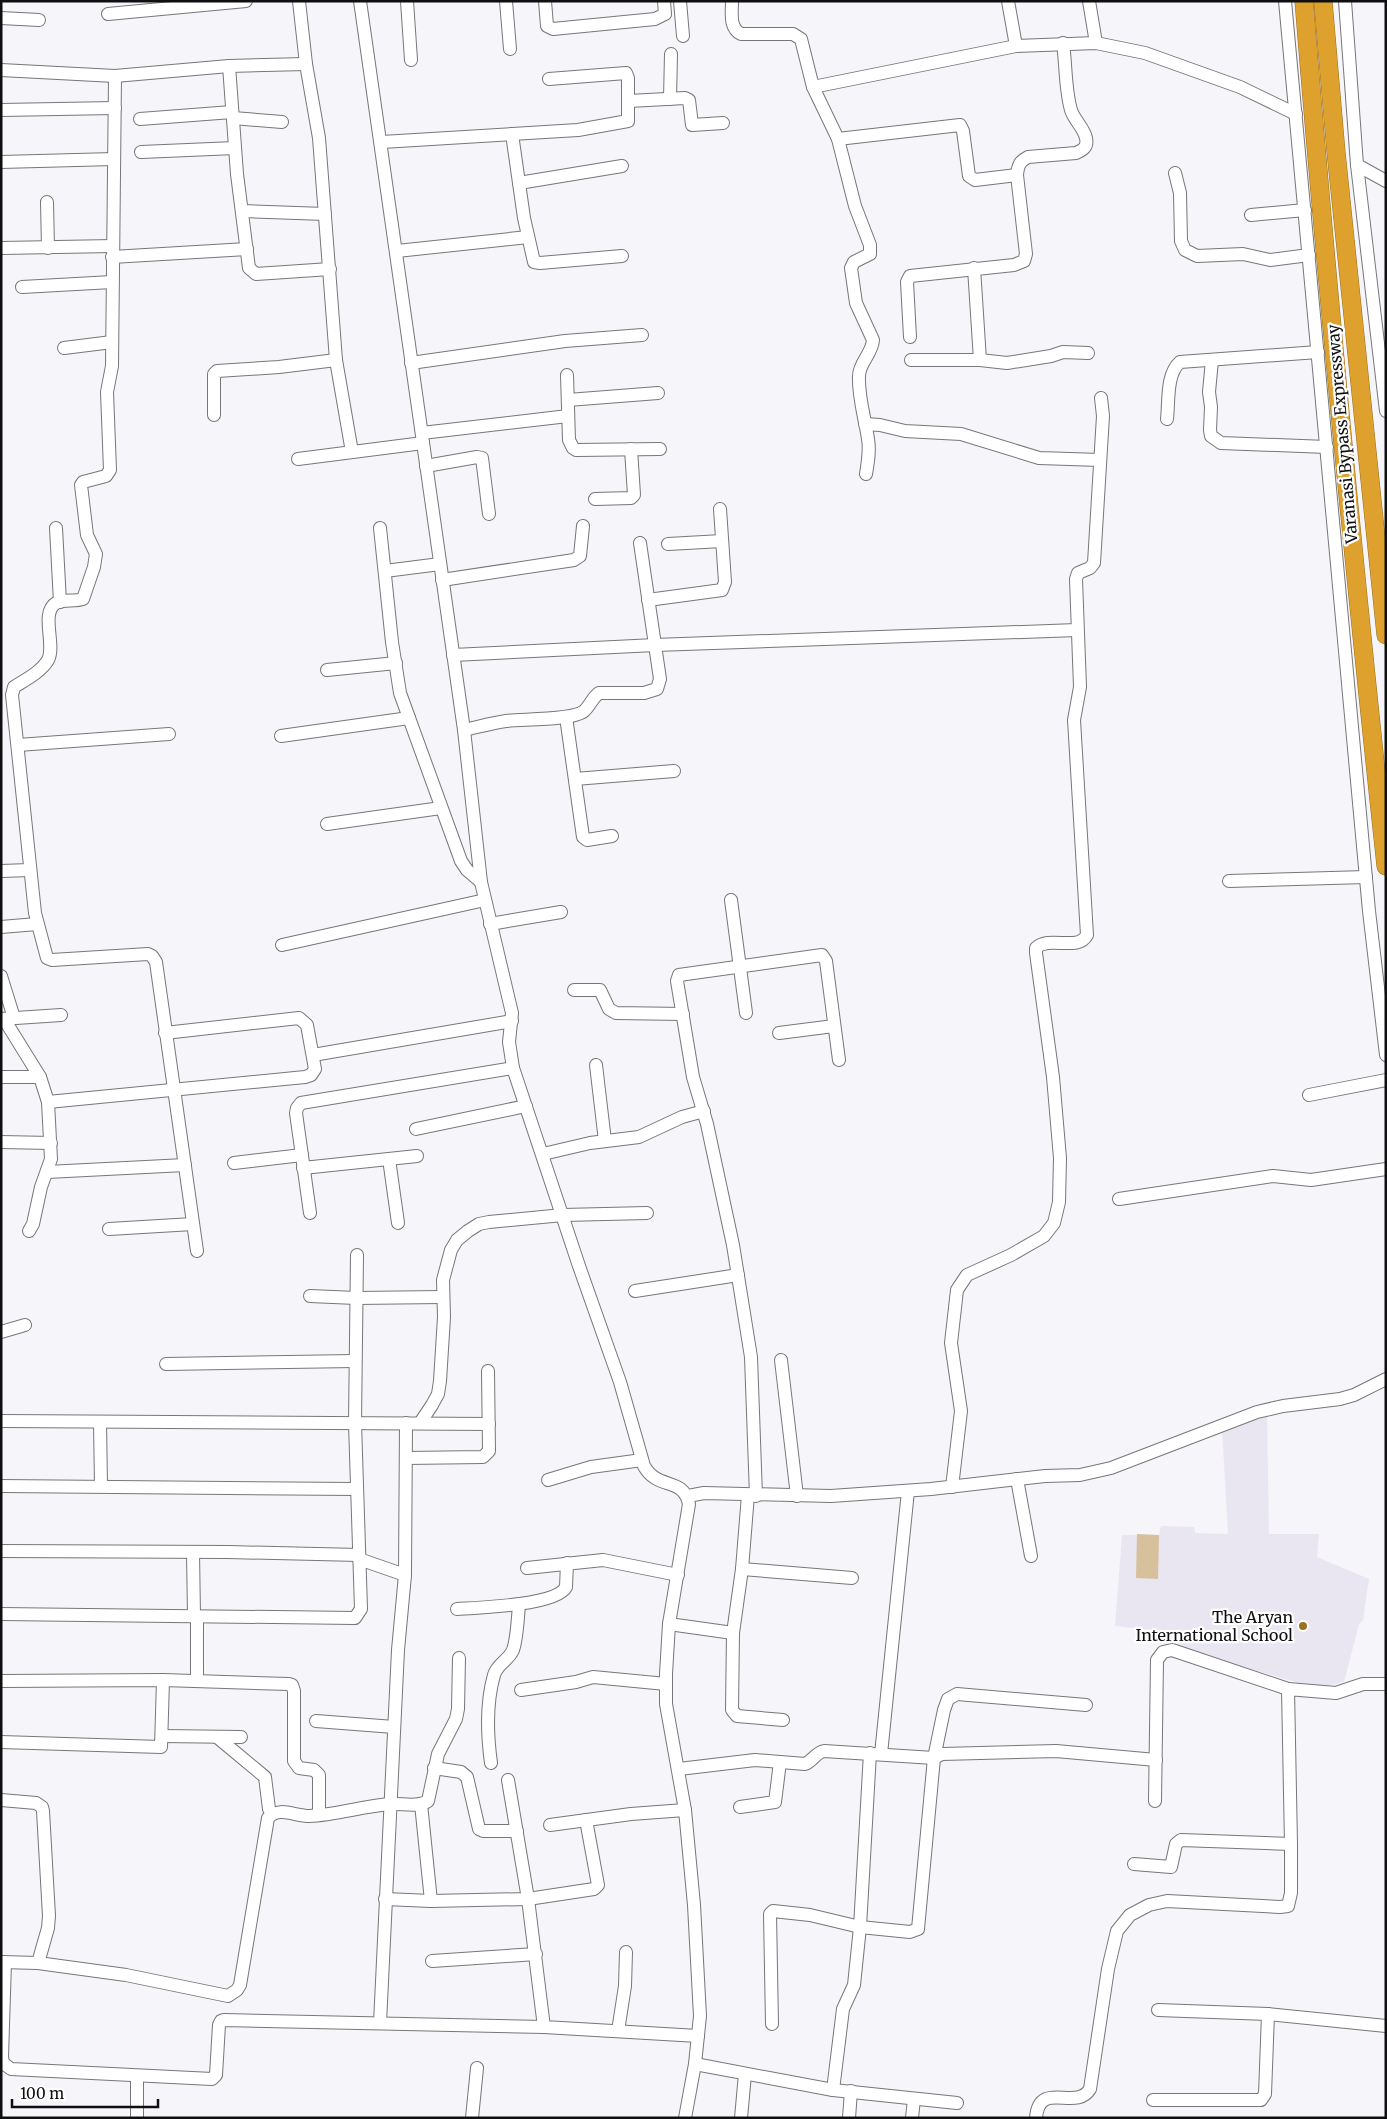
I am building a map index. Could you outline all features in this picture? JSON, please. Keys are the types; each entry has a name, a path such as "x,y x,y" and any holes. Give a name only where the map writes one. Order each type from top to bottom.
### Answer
{"highway":[{"name":"Varanasi Bypass Expressway","path":"1304,1 1318,176 1355,574 1386,866"},
{"name":"Varanasi Bypass Expressway","path":"1323,1 1336,152 1386,635"}],"street":[{"path":"108,14 181,4 246,1"},
{"path":"299,1 306,64 319,138 336,360 352,452"},
{"path":"360,1 382,142 411,363 464,730 481,882 512,1012 509,1042 513,1068 544,1154 620,1382 648,1475 655,1480 679,1487 688,1496 690,1504 669,1624 666,1684 668,1718 679,1769 685,1810 694,1905 700,2016 695,2064 685,2118"},
{"path":"407,1 411,60"},
{"path":"506,1 510,48"},
{"path":"545,1 547,26 553,30 655,19 665,14 664,1"},
{"path":"680,1 683,36"},
{"path":"732,1 732,25 737,32 741,34 793,34 801,39 813,87 838,139 855,206 870,245 870,254 854,262 852,268 856,303 873,340 872,347 858,375 859,395 868,441 866,474"},
{"path":"1008,1 1016,46"},
{"path":"1089,1 1096,43"},
{"path":"1285,1 1366,878 1386,1055"},
{"path":"1345,1 1357,165 1382,353 1386,411"},
{"path":"1,18 40,20"},
{"path":"910,337 907,282 910,276 1014,265 1024,260 1026,254 1017,174 1018,166 1022,160 1028,157 1076,153 1082,151 1086,146 1086,138 1075,120 1070,104 1064,43"},
{"path":"813,87 1016,46 1096,43 1162,58 1240,87 1296,114"},
{"path":"670,54 670,99"},
{"path":"1,70 115,76 229,66 306,64"},
{"path":"229,66 235,148 249,268 256,274 330,270"},
{"path":"382,142 578,130 624,123 629,118 628,78 626,74 549,79"},
{"path":"115,76 112,366 107,392 110,470 106,476 83,482 81,486 87,534 94,549 96,559 83,599 60,602 53,606 49,613 51,647 47,661 12,690 37,924 49,960 152,956 156,962 197,1251"},
{"path":"629,101 685,98 690,100 692,125 722,123"},
{"path":"1,110 115,108"},
{"path":"140,119 233,115 282,122"},
{"path":"838,139 960,125 963,131 969,176 975,180 1017,174"},
{"path":"512,134 528,237 532,258 536,263 622,256"},
{"path":"141,152 235,148"},
{"path":"1,162 114,159"},
{"path":"1357,165 1386,181"},
{"path":"519,183 622,166"},
{"path":"1175,173 1180,193 1181,241 1188,253 1203,256 1249,255 1270,260 1309,255"},
{"path":"47,202 48,248"},
{"path":"1251,215 1305,210"},
{"path":"243,211 325,214"},
{"path":"397,251 528,237"},
{"path":"1,248 48,248 112,252 247,249"},
{"path":"974,268 980,360"},
{"path":"22,287 112,282"},
{"path":"411,363 565,341 642,335"},
{"path":"64,348 112,342"},
{"path":"911,360 1013,362 1051,356 1063,352 1088,352"},
{"path":"1167,420 1172,375 1174,367 1180,362 1318,352"},
{"path":"214,416 214,374 217,370 279,367 336,360"},
{"path":"1212,360 1208,392 1211,407 1210,430 1215,440 1221,443 1327,447"},
{"path":"567,375 568,416 570,440 573,448 576,450 660,448"},
{"path":"568,400 658,393"},
{"path":"952,1487 961,1411 951,1343 957,1290 966,1275 1010,1255 1044,1236 1054,1223 1059,1202 1060,1158 1053,1077 1036,948 1042,944 1080,942 1087,935 1074,720 1080,687 1077,576 1078,573 1094,563 1103,416 1101,398"},
{"path":"298,459 352,452 422,438 568,416"},
{"path":"865,424 905,430 961,434 1039,458 1100,460"},
{"path":"595,499 630,498 634,495 631,449"},
{"path":"426,466 477,457 482,458 489,514"},
{"path":"648,600 722,590 724,582 720,508"},
{"path":"442,580 574,560 580,556 583,526"},
{"path":"56,528 60,602"},
{"path":"380,528 400,693 461,861 467,870 481,882"},
{"path":"668,544 722,541"},
{"path":"464,730 503,722 566,717 584,711 598,693 644,694 657,689 660,678 640,543"},
{"path":"385,571 440,564"},
{"path":"453,655 655,645 1077,630"},
{"path":"327,670 396,663"},
{"path":"566,717 584,839 612,836"},
{"path":"281,736 409,718"},
{"path":"18,745 169,734"},
{"path":"575,779 674,771"},
{"path":"327,824 442,808"},
{"path":"1,871 30,870"},
{"path":"1229,881 1366,878"},
{"path":"282,946 485,900"},
{"path":"731,900 746,1014"},
{"path":"490,924 560,912"},
{"path":"1,927 37,924"},
{"path":"783,1720 738,1716 734,1714 731,1705 733,1633 752,1495 751,1357 719,1176 704,1111 693,1077 677,981 678,975 822,955 826,961 839,1060"},
{"path":"1,976 6,1019 40,1077 48,1102 51,1159 48,1172 41,1187 33,1224 29,1231"},
{"path":"574,990 600,990 609,1010 616,1013 682,1014"},
{"path":"6,1019 61,1015"},
{"path":"48,1102 305,1077 311,1075 315,1069 307,1025 300,1018 166,1032"},
{"path":"313,1055 512,1021"},
{"path":"779,1033 834,1026"},
{"path":"596,1065 605,1140"},
{"path":"310,1213 296,1108 302,1104 513,1068"},
{"path":"1,1077 40,1077"},
{"path":"1309,1095 1386,1080"},
{"path":"416,1129 526,1106"},
{"path":"544,1154 605,1140 639,1137 682,1116 704,1111"},
{"path":"1,1142 51,1143"},
{"path":"234,1164 390,1159 418,1156"},
{"path":"390,1159 398,1223"},
{"path":"48,1172 184,1165"},
{"path":"1119,1199 1274,1176 1311,1180 1386,1169"},
{"path":"420,1423 438,1394 444,1317 443,1280 451,1250 457,1240 479,1224 489,1222 563,1215 647,1214"},
{"path":"109,1229 193,1224"},
{"path":"1,1614 355,1618 361,1609 355,1423 357,1256"},
{"path":"635,1291 738,1275"},
{"path":"310,1296 356,1298 442,1297"},
{"path":"1,1332 25,1325"},
{"path":"781,1360 797,1496"},
{"path":"166,1364 355,1361"},
{"path":"406,1458 482,1457 489,1451 488,1371"},
{"path":"688,1496 704,1493 797,1496 908,1491 1099,1471 1257,1412 1283,1406 1322,1403 1340,1399 1354,1395 1386,1379"},
{"path":"1,1421 489,1424"},
{"path":"100,1422 101,1486"},
{"path":"380,2023 394,1727 405,1575 406,1423"},
{"path":"548,1480 591,1467 642,1460"},
{"path":"1017,1479 1031,1556"},
{"path":"1,1486 356,1489"},
{"path":"833,2090 843,2009 854,1985 875,1754 908,1491"},
{"path":"1,1551 193,1552 359,1557 405,1575"},
{"path":"193,1552 197,1681"},
{"path":"527,1568 593,1560 611,1560 678,1575"},
{"path":"457,1609 520,1604 564,1591 566,1587 567,1563"},
{"path":"742,1569 852,1578"},
{"path":"491,1763 488,1741 488,1711 494,1675 497,1668 513,1650 520,1604"},
{"path":"669,1624 733,1633"},
{"path":"1155,1801 1157,1660 1163,1652 1172,1650 1288,1688 1336,1694 1363,1684 1386,1684"},
{"path":"459,1658 458,1709 456,1719 438,1754 430,1798 426,1803 390,1804 308,1816 282,1812 272,1814 268,1818 240,1985 233,1994 228,1996 126,1975 38,1963 3,1962 2,2057 6,2067 137,2077 208,2080 215,2078 219,2025 221,2021 544,2027 698,2036"},
{"path":"522,1690 576,1682 593,1676 666,1684"},
{"path":"1,1680 284,1682 292,1685 294,1691 294,1761 300,1768 314,1770 319,1776 319,1814"},
{"path":"1,1742 162,1747 163,1680"},
{"path":"1036,2118 1037,2108 1044,2100 1050,2098 1077,2098 1087,2094 1090,2089 1108,1969 1117,1931 1130,1915 1149,1905 1167,1901 1285,1907 1290,1902 1291,1844 1288,1688"},
{"path":"772,2024 771,1912 776,1910 810,1915 860,1926 910,1932 918,1930 934,1758 948,1699 957,1694 1086,1705"},
{"path":"316,1721 394,1727"},
{"path":"162,1736 241,1737"},
{"path":"218,1737 265,1777 269,1809 272,1814"},
{"path":"679,1769 755,1760 805,1764 810,1762 816,1754 824,1751 934,1758 942,1754 1056,1752 1156,1760"},
{"path":"740,1806 776,1802 780,1762"},
{"path":"434,1768 461,1772 468,1777 479,1828 483,1831 517,1831"},
{"path":"508,1780 528,1899 544,2027"},
{"path":"1,1800 36,1803 44,1811 49,1916 48,1928 38,1963"},
{"path":"421,1804 431,1901"},
{"path":"550,1825 631,1814 685,1810"},
{"path":"385,1899 431,1901 528,1899 597,1888 586,1820"},
{"path":"1134,1864 1171,1867 1176,1844 1181,1840 1291,1844"},
{"path":"618,2032 625,1986 626,1952"},
{"path":"432,1961 536,1954"},
{"path":"1158,2010 1268,2014 1386,2026"},
{"path":"1153,2100 1257,2102 1261,2100 1265,2094 1268,2014"},
{"path":"695,2064 833,2090 957,2103"},
{"path":"472,2118 477,2068"},
{"path":"741,2118 745,2074"},
{"path":"137,2077 137,2118"},
{"path":"849,2118 851,2092"},
{"path":"912,2118 914,2098"}],"shaded area":[{"path":"1267,1413 1269,1534 1319,1534 1317,1557 1369,1579 1363,1620 1359,1624 1344,1682 1321,1687 1309,1686 1149,1639 1150,1630 1115,1626 1122,1535 1159,1535 1161,1526 1194,1527 1195,1533 1228,1534 1222,1428"},
{"path":"1137,1534 1159,1535 1158,1579 1136,1578"}],"place":[{"name":"The Aryan International School","path":"1303,1626"}]}
